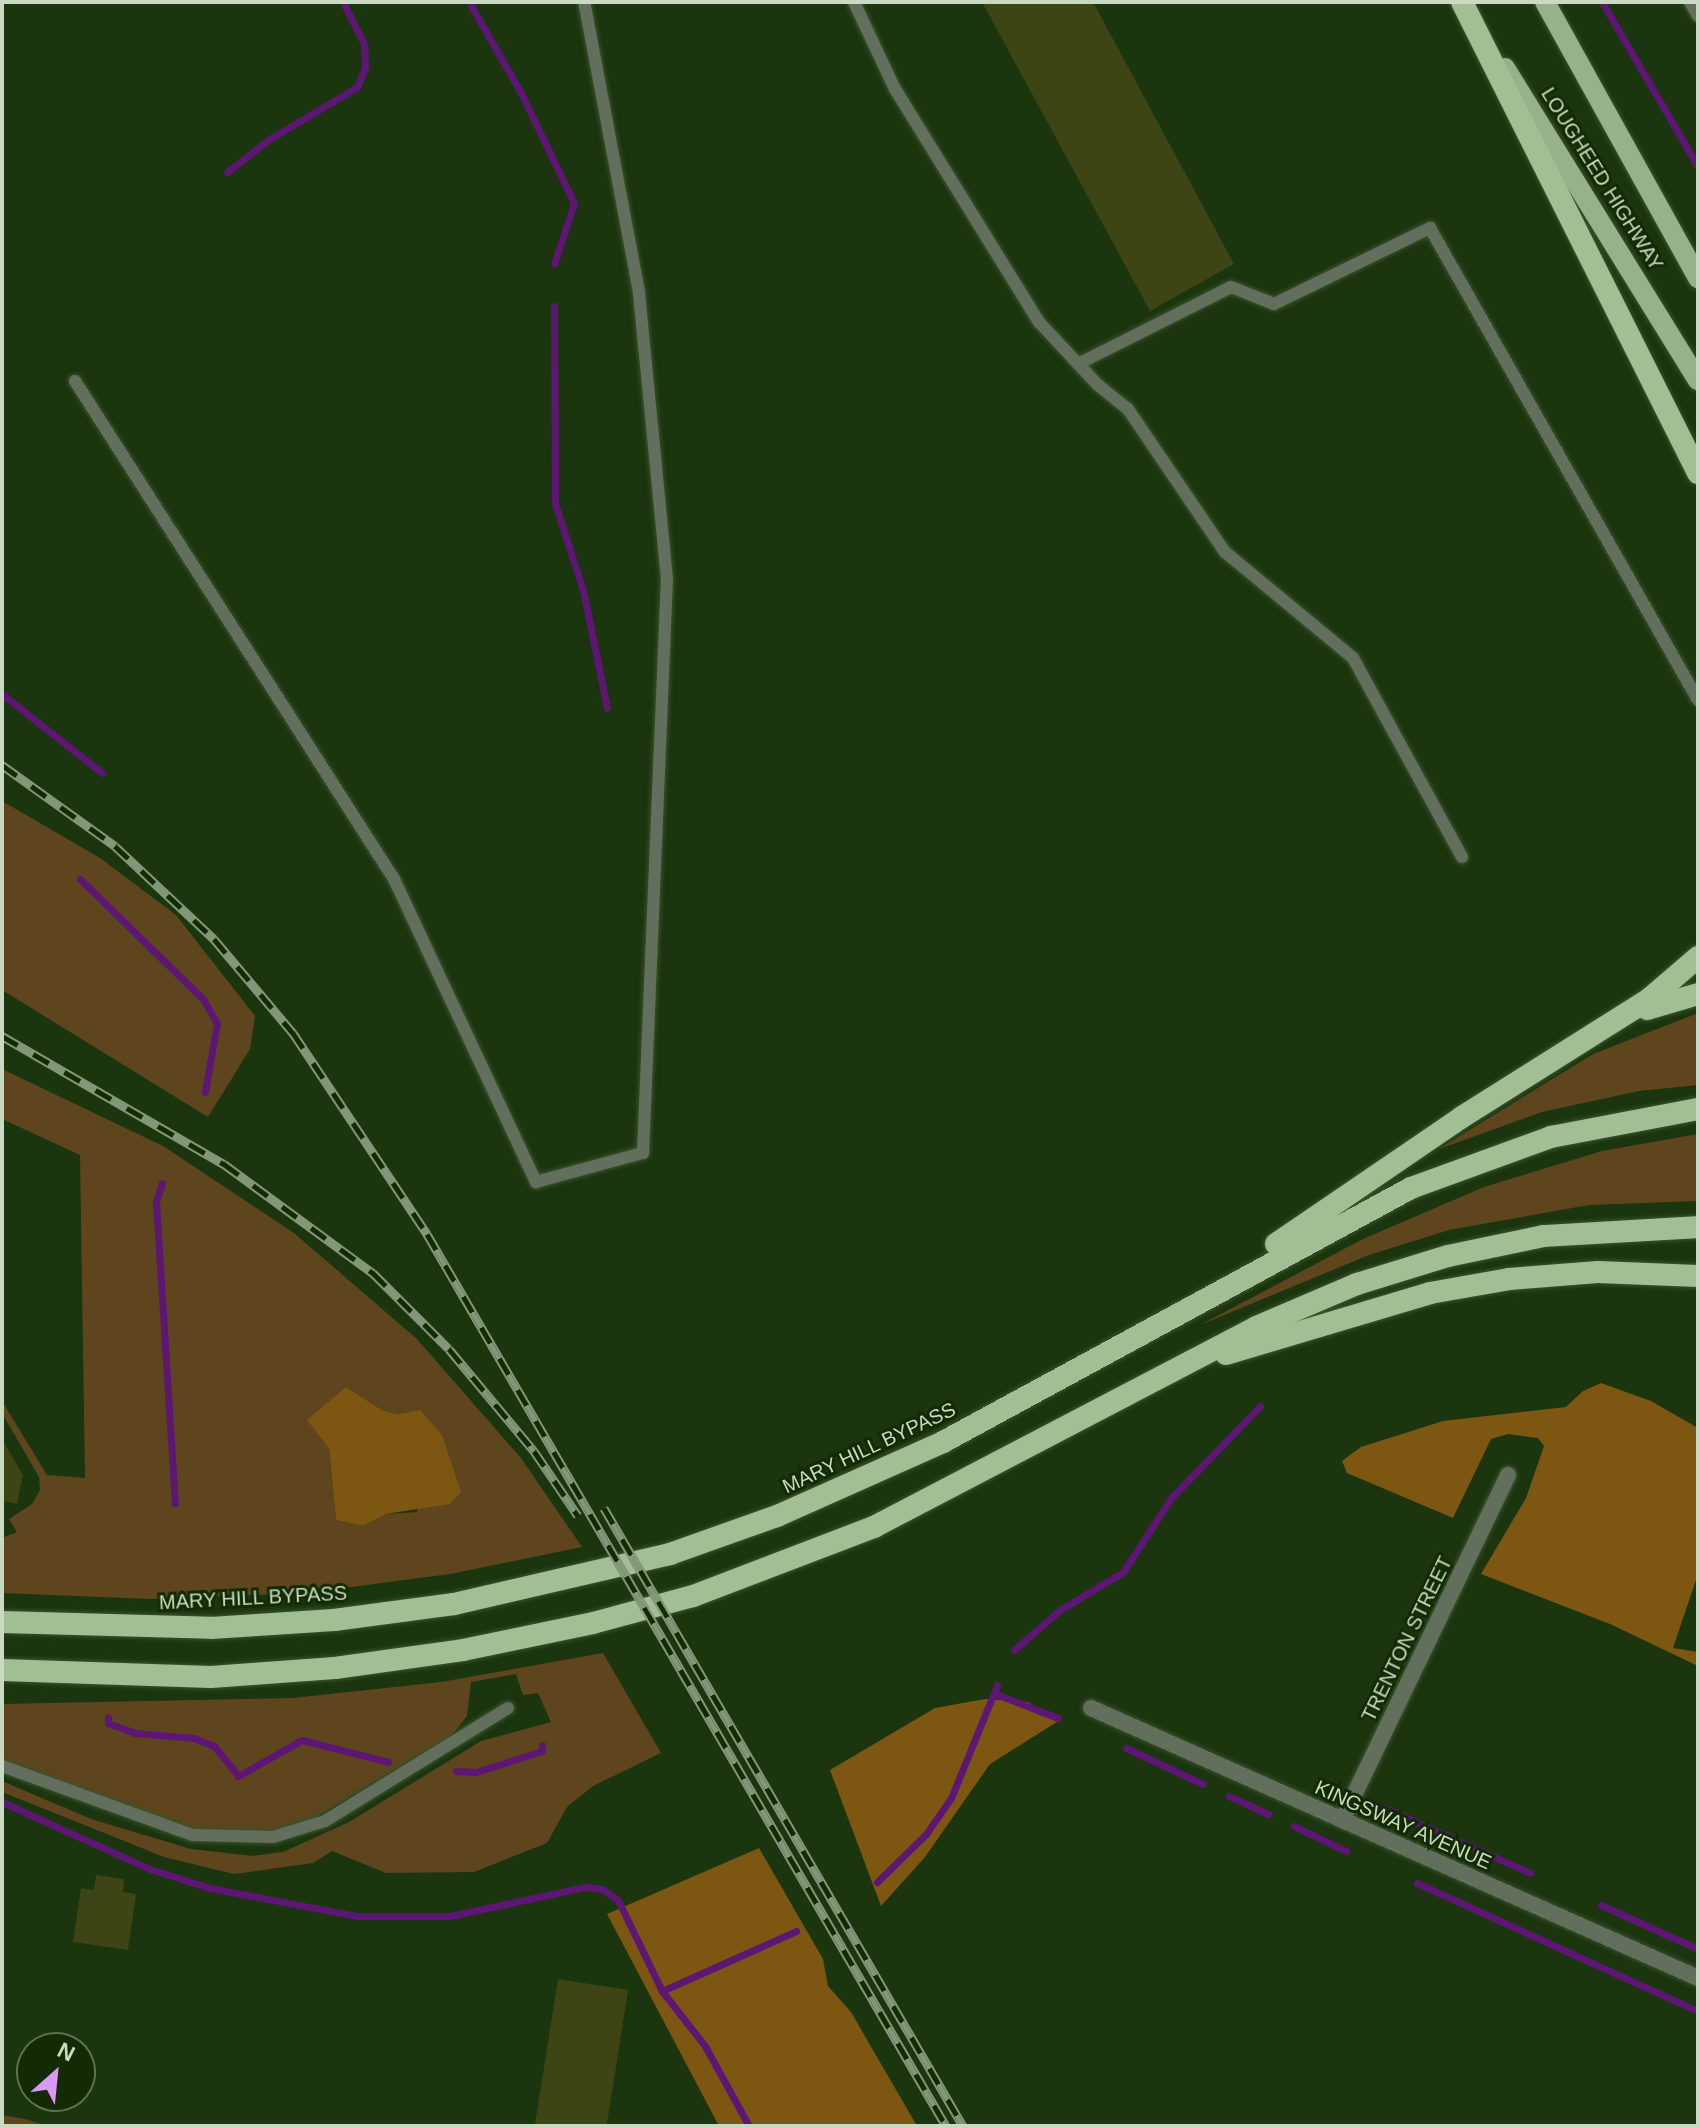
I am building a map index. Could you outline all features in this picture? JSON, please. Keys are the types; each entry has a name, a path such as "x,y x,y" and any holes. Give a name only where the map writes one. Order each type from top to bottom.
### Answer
{"highway":[{"path":"1464,2 1698,473"},
{"path":"1170,1318 1462,1117 1606,1028 1698,957"},
{"path":"1606,1028 1661,1003 1698,994"},
{"name":"MARY HILL BYPASS","path":"2,1622 211,1628 334,1620 454,1604 657,1557 866,1480 1035,1395 1324,1231 1457,1169 1598,1125 1698,1109"},
{"path":"2,1670 211,1677 335,1668 463,1650 593,1623 693,1596 874,1527 963,1485 1171,1371 1314,1301 1448,1256 1570,1233 1698,1227"},
{"path":"1171,1371 1430,1293 1598,1272 1698,1276"}],"main road":[{"name":"LOUGHEED HIGHWAY","path":"1464,2 1698,380"},
{"name":"LOUGHEED HIGHWAY","path":"1545,2 1696,275"}],"street":[{"name":"TRENTON STREET","path":"1342,1820 1508,1475"},
{"name":"KINGSWAY AVENUE","path":"1091,1708 1698,1978"}],"lane":[{"path":"75,381 394,879 536,1182 643,1153 667,579 639,292 584,2"},
{"path":"854,2 895,89 1039,322 1078,364 1128,409 1225,552 1353,658 1462,857"},
{"path":"1690,2 1698,16"},
{"path":"1078,364 1231,287 1274,304 1430,228 1698,700"},
{"path":"2,1766 193,1835 273,1837 325,1821 508,1708"}],"shaded area":[{"path":"2,801 100,858 176,915 255,1016 250,1049 208,1117 2,990"},
{"path":"1698,1013 1698,1085 1639,1091 1542,1112 1439,1149 1593,1054"},
{"path":"2,1069 163,1146 294,1233 417,1339 521,1458 582,1547 450,1574 306,1593 151,1599 2,1593 2,1538 17,1532 9,1519 32,1504 40,1490 39,1477 2,1413 2,1401 47,1475 85,1478 80,1155 2,1119","holes":["346,1387 382,1410 397,1414 420,1410 417,1512 386,1514 363,1526 336,1520 329,1448"]},
{"path":"1698,1134 1698,1201 1589,1205 1449,1230 1369,1255 1200,1325 1363,1239 1484,1187 1602,1151"},
{"path":"1601,1383 1651,1401 1698,1428 1698,1574 1673,1648 1698,1652 1698,1666 1610,1624 1481,1574 1526,1498 1544,1446 1538,1438 1508,1434 1491,1439 1453,1518 1347,1473 1342,1461 1361,1447 1443,1421 1566,1407 1583,1391"},
{"path":"346,1387 382,1410 397,1414 420,1410 442,1435 461,1492 450,1504 386,1514 363,1526 336,1520 329,1448 307,1420"},
{"path":"603,1653 661,1753 593,1786 567,1807 547,1843 474,1872 386,1873 332,1851 313,1863 234,1874 164,1857 2,1792 2,1781 91,1819 191,1849 253,1856 283,1852 349,1822 481,1741 551,1722 538,1693 523,1695 516,1674 471,1682 467,1716 452,1735 293,1831 199,1832 87,1797 2,1760 2,1704 293,1698 441,1682"},
{"path":"985,1699 1028,1702 1060,1720 990,1764 925,1857 881,1906 830,1770 935,1708"},
{"path":"759,1848 823,1959 828,1986 851,2012 917,2126 719,2126 607,1914"},
{"path":"2,2115 25,2119 47,2126 2,2126"}],"building":[{"path":"982,2 1093,2 1234,264 1150,311"},
{"path":"2,1439 23,1475 17,1504 2,1501"},
{"path":"96,1875 124,1879 123,1892 136,1894 128,1950 73,1942 81,1888 94,1890"},
{"path":"558,1979 628,1990 607,2126 535,2125"}],"waterway":[{"path":"227,172 268,140 357,87 365,68 364,44 343,2"},
{"path":"469,2 521,93 574,203 554,264"},
{"path":"1602,2 1698,167"},
{"path":"554,306 555,504 583,590 607,708"},
{"path":"2,694 102,773"},
{"path":"80,879 203,999 217,1023 205,1092"},
{"path":"162,1183 156,1202 175,1503"},
{"path":"1014,1650 1060,1610 1123,1572 1171,1498 1260,1406"},
{"path":"877,1882 926,1834 951,1798 997,1685"},
{"path":"996,1694 1058,1718"},
{"path":"108,1717 108,1723 135,1733 194,1738 214,1746 238,1776 302,1740 388,1762"},
{"path":"456,1771 476,1772 542,1751 542,1745"},
{"path":"1126,1748 1203,1784"},
{"path":"1229,1796 1268,1814"},
{"path":"2,1802 150,1869 210,1888 357,1916 450,1916 584,1887 602,1889 618,1900 662,1991 705,2046 749,2126"},
{"path":"1385,1808 1530,1873"},
{"path":"1294,1826 1346,1851"},
{"path":"1417,1883 1698,2011"},
{"path":"1601,1905 1698,1949"},
{"path":"662,1991 796,1931"}],"railway":[{"path":"2,765 115,846 214,939 293,1033 427,1234 946,2126"},
{"path":"2,1036 224,1164 373,1273 449,1349 534,1451 578,1516"},
{"path":"604,1508 963,2126"}]}
